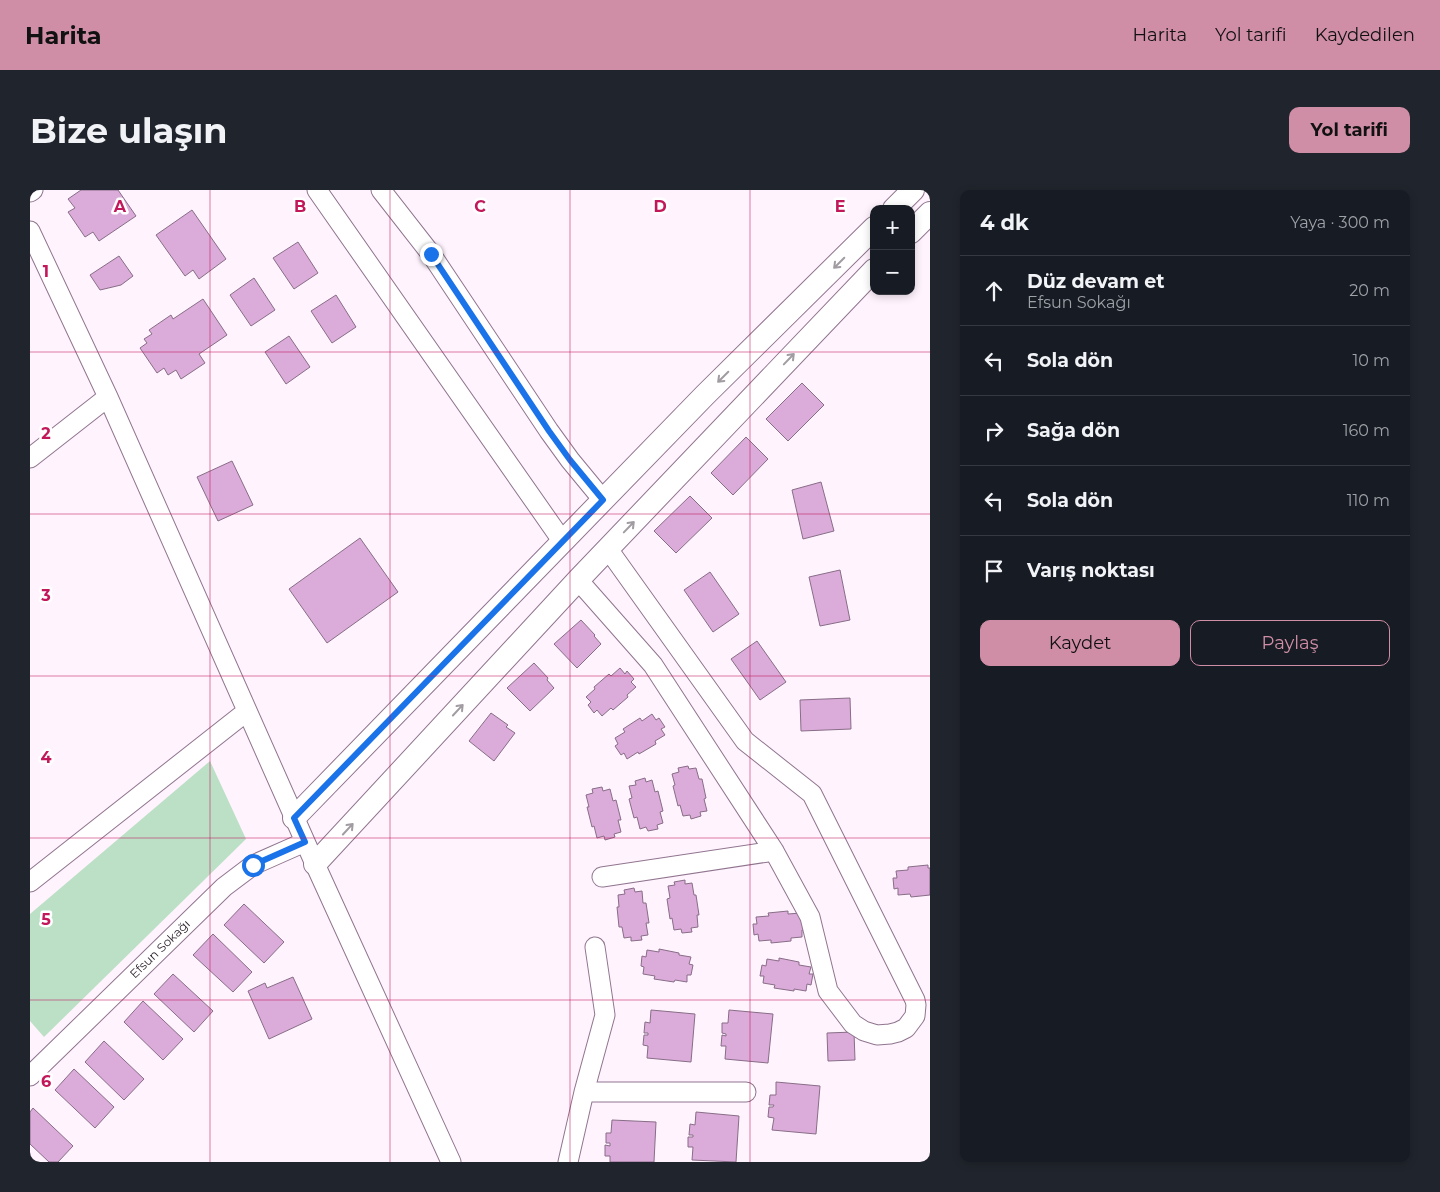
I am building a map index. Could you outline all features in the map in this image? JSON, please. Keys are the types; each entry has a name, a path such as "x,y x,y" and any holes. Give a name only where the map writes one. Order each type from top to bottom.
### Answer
{"street":[{"path":"317,190 563,542"},
{"path":"381,190 431,254 549,431 603,500"},
{"path":"898,205 912,190"},
{"path":"915,228 930,213"},
{"path":"30,231 108,397 314,864 451,1162"},
{"path":"294,818 705,395 870,232"},
{"path":"314,864 578,580 870,274"},
{"path":"30,458 108,397"},
{"path":"578,580 652,665 774,851 810,917 828,991 853,1024 864,1031 877,1035 890,1034 906,1028 915,1016 915,1000 812,794 745,741 608,549"},
{"path":"30,882 246,712"},
{"name":"Efsun Sokağı","path":"32,1071 224,887 253,865 305,842"},
{"path":"602,878 774,851"},
{"path":"568,1162 584,1092 605,1015 595,946"},
{"path":"584,1092 746,1092"}],"green space":[{"path":"210,761 246,839 44,1037 30,1021 30,914"}],"building":[{"path":"81,190 118,190 136,216 99,241 93,232 85,237 68,212 75,208 68,199"},
{"path":"192,210 226,259 199,279 193,270 185,276 156,235"},
{"path":"298,242 318,273 294,289 273,258"},
{"path":"119,256 133,276 121,285 100,290 90,275"},
{"path":"254,278 275,310 251,326 230,295"},
{"path":"336,295 356,327 332,343 311,311"},
{"path":"203,299 227,335 199,354 205,363 181,379 176,370 168,375 164,368 157,373 140,348 147,343 144,339 152,334 149,330 171,315 173,319"},
{"path":"289,336 310,367 286,384 265,352"},
{"path":"802,383 824,405 788,441 766,419"},
{"path":"746,437 768,459 733,495 711,473"},
{"path":"232,461 253,505 218,521 197,477"},
{"path":"821,482 834,531 803,539 792,490"},
{"path":"690,496 712,518 676,553 654,531"},
{"path":"360,538 398,592 327,643 289,589"},
{"path":"840,570 850,620 820,626 809,577"},
{"path":"710,572 739,614 713,632 684,590"},
{"path":"581,620 601,644 577,668 554,644"},
{"path":"757,641 786,682 760,700 731,659"},
{"path":"534,663 548,678 547,680 554,688 530,711 507,688"},
{"path":"620,668 625,674 627,671 634,679 631,682 636,687 613,710 611,708 602,716 597,710 594,713 588,705 591,702 586,697 609,674 611,676"},
{"path":"850,698 851,729 801,731 800,700"},
{"path":"491,713 508,725 506,727 515,733 494,761 469,741"},
{"path":"652,714 656,720 659,718 665,727 661,729 665,735 655,741 656,744 627,759 624,753 621,755 615,746 618,744 615,738 625,732 623,729 640,718 642,721"},
{"path":"688,766 689,769 696,768 699,779 702,779 707,811 700,812 701,816 691,819 690,815 683,816 680,805 678,806 672,774 679,772 678,768"},
{"path":"645,778 646,782 652,780 655,792 658,791 663,811 660,812 663,823 657,825 658,829 648,831 646,827 640,829 637,817 634,818 629,799 632,798 629,786 636,785 635,781"},
{"path":"602,787 603,791 610,789 613,801 616,800 621,820 618,820 621,832 614,834 615,837 605,840 604,836 597,838 594,826 592,827 586,795 593,793 592,789"},
{"path":"928,865 928,868 930,868 930,895 911,897 910,894 898,895 898,888 894,889 893,878 897,878 896,871 908,870 908,867"},
{"path":"685,880 685,884 692,883 699,915 697,915 698,927 691,928 692,932 682,933 681,929 674,930 667,899 670,898 668,886 675,885 674,882"},
{"path":"634,888 635,892 642,891 643,903 646,903 649,923 646,923 648,935 641,936 642,940 631,941 631,937 624,938 622,927 619,927 617,907 619,907 618,895 625,894 624,890"},
{"path":"244,904 284,942 264,963 224,925"},
{"path":"788,911 788,914 801,913 806,930 802,930 802,937 791,938 791,941 771,943 771,940 759,941 758,934 754,935 753,924 757,924 756,917 769,916 768,913"},
{"path":"213,934 252,972 233,992 193,955"},
{"path":"659,949 691,957 689,964 693,965 691,975 687,975 687,982 654,979 655,976 643,974 644,967 641,966 642,956 646,957 647,950 659,952"},
{"path":"779,958 799,962 799,965 811,967 809,974 813,974 811,985 807,984 806,991 774,988 775,985 763,983 764,976 760,976 762,965 766,966 767,959 779,961"},
{"path":"173,974 213,1011 194,1032 154,994"},
{"path":"293,977 312,1019 269,1039 248,991 265,983 267,988"},
{"path":"143,1001 183,1039 163,1060 124,1022"},
{"path":"651,1010 695,1014 691,1062 647,1058 648,1046 643,1045 644,1035 648,1035 648,1033 644,1033 645,1022 650,1023"},
{"path":"729,1010 773,1014 768,1063 725,1059 726,1046 721,1046 722,1035 726,1036 726,1034 722,1033 722,1023 728,1023"},
{"path":"854,1032 855,1060 828,1061 827,1033"},
{"path":"104,1041 144,1079 124,1100 85,1062"},
{"path":"74,1069 114,1107 95,1128 55,1090"},
{"path":"776,1082 820,1086 816,1134 772,1130 774,1118 768,1117 769,1107 774,1105 769,1105 770,1095 776,1095"},
{"path":"33,1108 73,1146 58,1162 49,1162 30,1144 30,1112"},
{"path":"696,1112 739,1116 736,1162 692,1160 693,1147 688,1147 688,1137 693,1137 693,1135 689,1135 690,1124 695,1125"},
{"path":"612,1120 656,1122 654,1162 610,1162 610,1156 605,1156 605,1145 610,1146 610,1143 606,1143 606,1133 611,1133"}],"route":[{"path":"253,865 305,842 294,818 603,500 549,431 431,254"}]}
